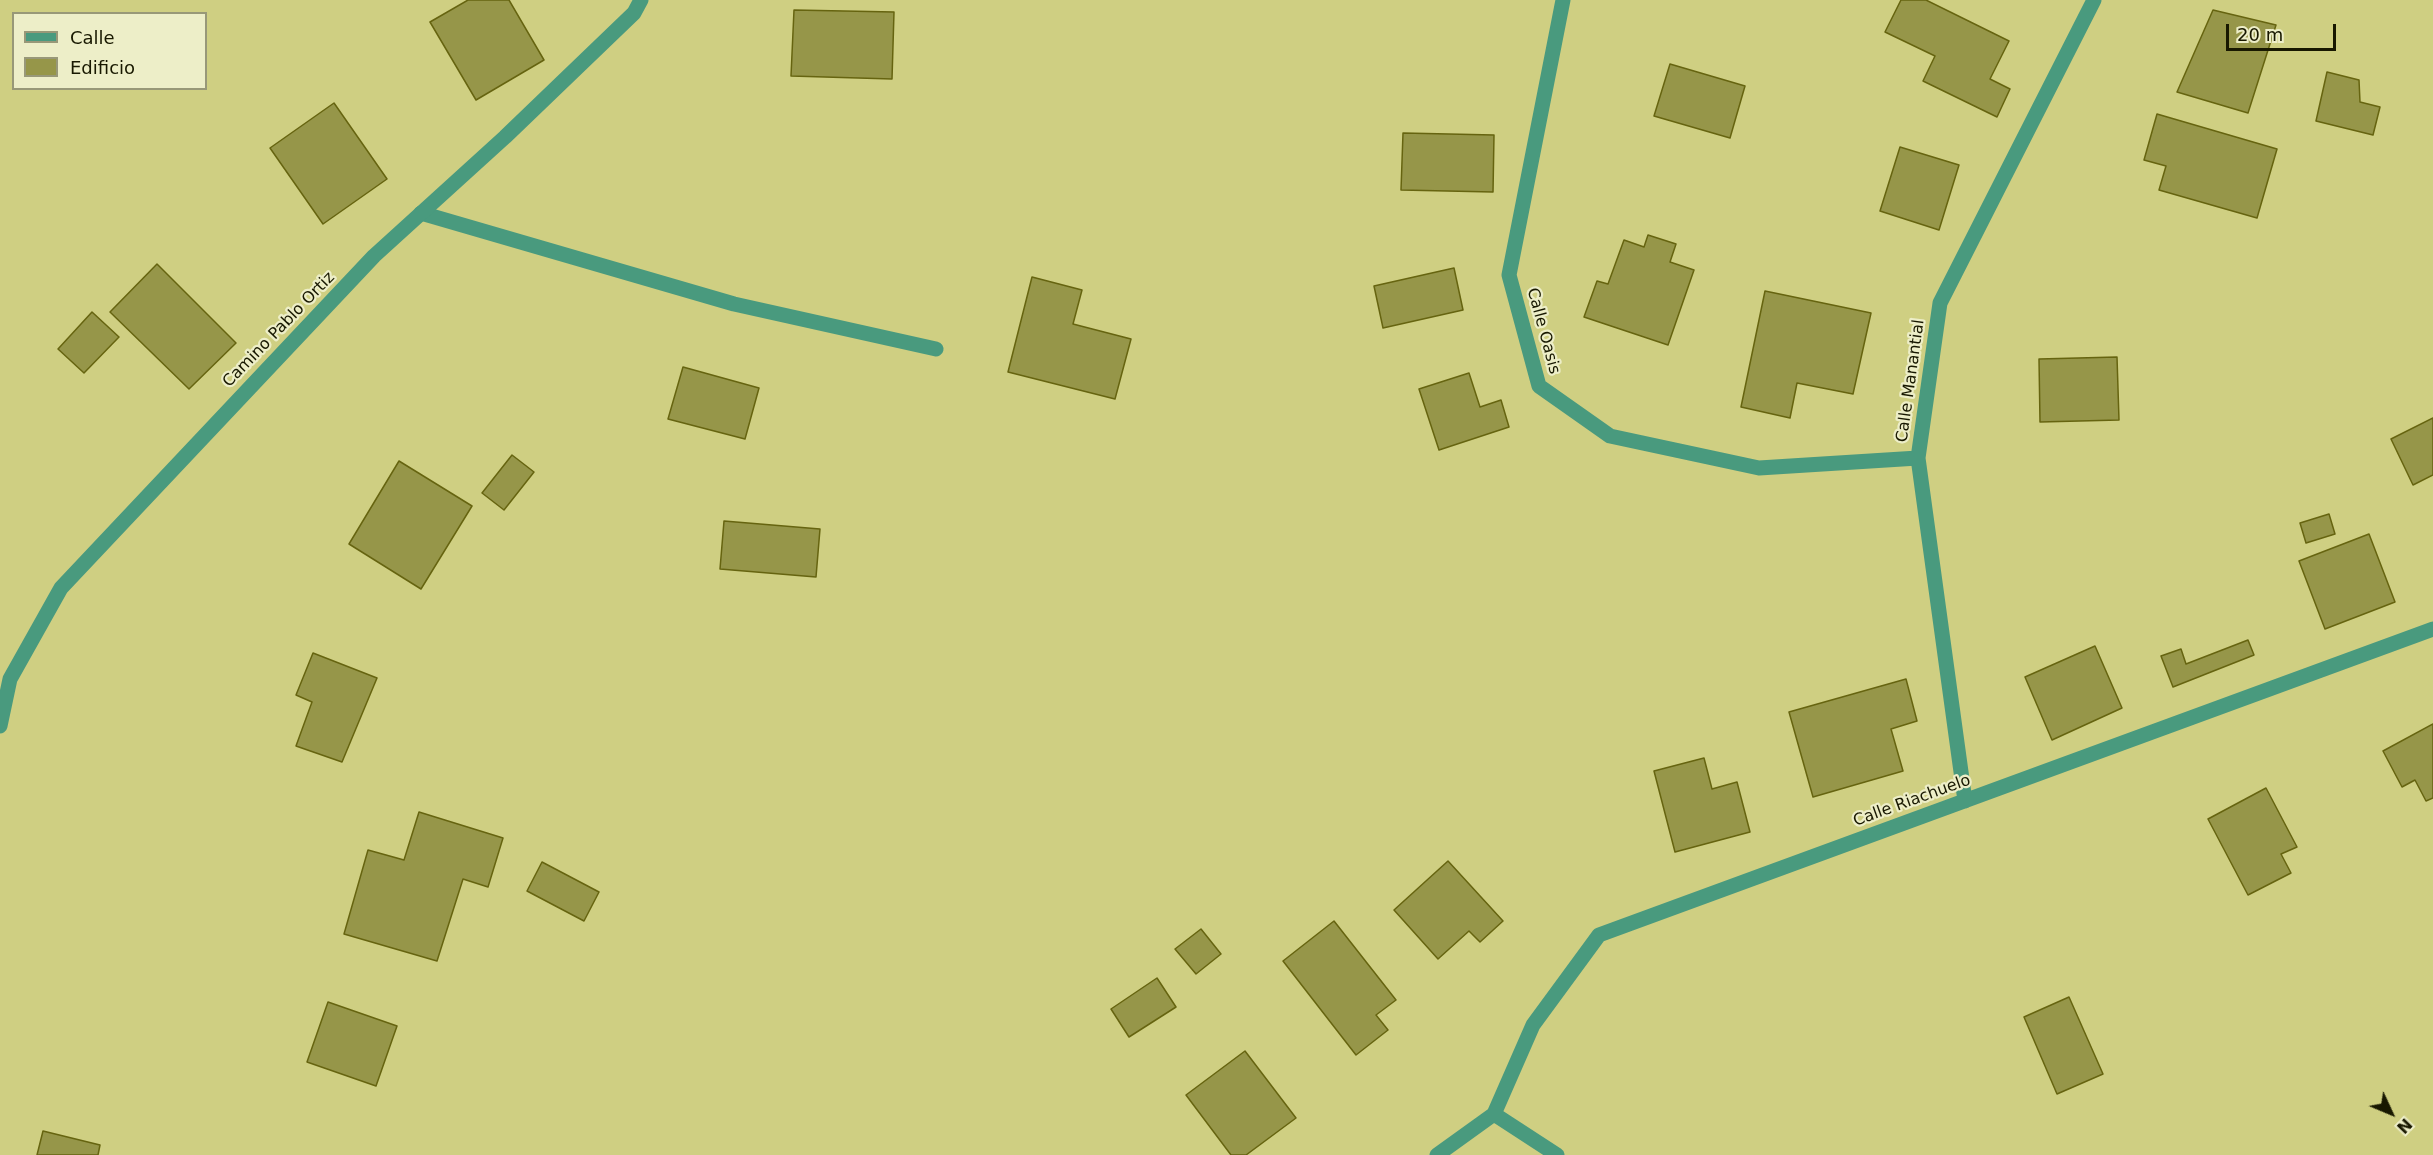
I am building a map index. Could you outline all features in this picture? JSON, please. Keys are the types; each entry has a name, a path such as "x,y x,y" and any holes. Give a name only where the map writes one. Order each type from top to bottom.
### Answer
{"street":[{"name":"Camino Pablo Ortiz","path":"0,726 10,679 61,588 358,273 505,137 634,13 641,0"},
{"name":"Calle Oasis","path":"1563,0 1509,274 1539,386 1610,436 1759,468 1918,458"},
{"name":"Calle Manantial","path":"1965,801 1918,458 1940,303 2094,0"},
{"path":"421,213 734,304 936,349"},
{"name":"Calle Riachuelo","path":"1494,1114 1533,1025 1599,936 2433,629"},
{"path":"1437,1155 1494,1114 1557,1155"}],"building":[{"path":"468,0 509,0 544,60 476,100 430,22"},
{"path":"1901,0 1926,0 2009,41 1990,79 2010,89 1997,117 1923,81 1935,56 1885,32"},
{"path":"794,10 894,12 892,79 791,76"},
{"path":"2213,10 2276,25 2248,113 2177,92"},
{"path":"1670,64 1745,86 1730,138 1654,116"},
{"path":"2327,72 2359,80 2360,102 2380,107 2373,135 2316,121"},
{"path":"334,103 387,179 323,224 270,148"},
{"path":"2157,114 2277,149 2257,218 2159,190 2166,166 2144,160"},
{"path":"1403,133 1494,135 1493,192 1401,190"},
{"path":"1900,147 1959,165 1939,230 1880,211"},
{"path":"1648,235 1676,244 1670,262 1694,270 1668,345 1584,317 1597,281 1608,284 1624,240 1644,247"},
{"path":"157,264 236,343 189,389 110,312"},
{"path":"1454,268 1463,310 1383,328 1374,286"},
{"path":"1032,277 1082,290 1073,324 1131,339 1115,399 1008,372"},
{"path":"1765,291 1871,313 1853,394 1797,383 1790,418 1741,407"},
{"path":"92,312 119,337 84,373 58,349"},
{"path":"2117,357 2119,420 2040,422 2039,359"},
{"path":"683,367 759,388 745,439 668,419"},
{"path":"1469,373 1480,407 1501,400 1509,427 1439,450 1419,389"},
{"path":"2433,418 2433,475 2413,485 2391,439"},
{"path":"512,455 534,472 504,510 482,493"},
{"path":"399,461 472,506 421,589 349,544"},
{"path":"2329,514 2335,534 2306,543 2300,523"},
{"path":"724,521 820,529 816,577 720,569"},
{"path":"2369,534 2395,602 2325,629 2299,561"},
{"path":"2248,640 2254,655 2173,687 2161,656 2181,649 2186,664"},
{"path":"2095,646 2122,708 2052,740 2025,677"},
{"path":"313,653 377,678 342,762 296,746 312,702 296,695"},
{"path":"1906,679 1917,721 1891,729 1903,771 1813,797 1789,712"},
{"path":"2433,724 2433,798 2426,801 2415,780 2402,787 2383,751"},
{"path":"1704,758 1712,789 1737,782 1750,832 1675,852 1654,771"},
{"path":"2266,788 2297,847 2281,854 2291,873 2248,895 2208,819"},
{"path":"419,812 503,838 488,887 463,879 437,961 344,934 368,850 404,860"},
{"path":"1448,861 1503,921 1480,942 1469,931 1438,959 1394,910"},
{"path":"542,862 599,892 584,921 527,891"},
{"path":"1334,921 1396,1000 1376,1015 1388,1030 1356,1055 1283,961"},
{"path":"1201,929 1221,954 1196,974 1175,949"},
{"path":"1157,978 1176,1007 1129,1037 1111,1009"},
{"path":"2069,997 2103,1074 2057,1094 2024,1017"},
{"path":"328,1002 397,1026 376,1086 307,1062"},
{"path":"1245,1051 1296,1118 1246,1155 1231,1155 1186,1095"},
{"path":"43,1131 100,1145 98,1155 37,1155"}]}
